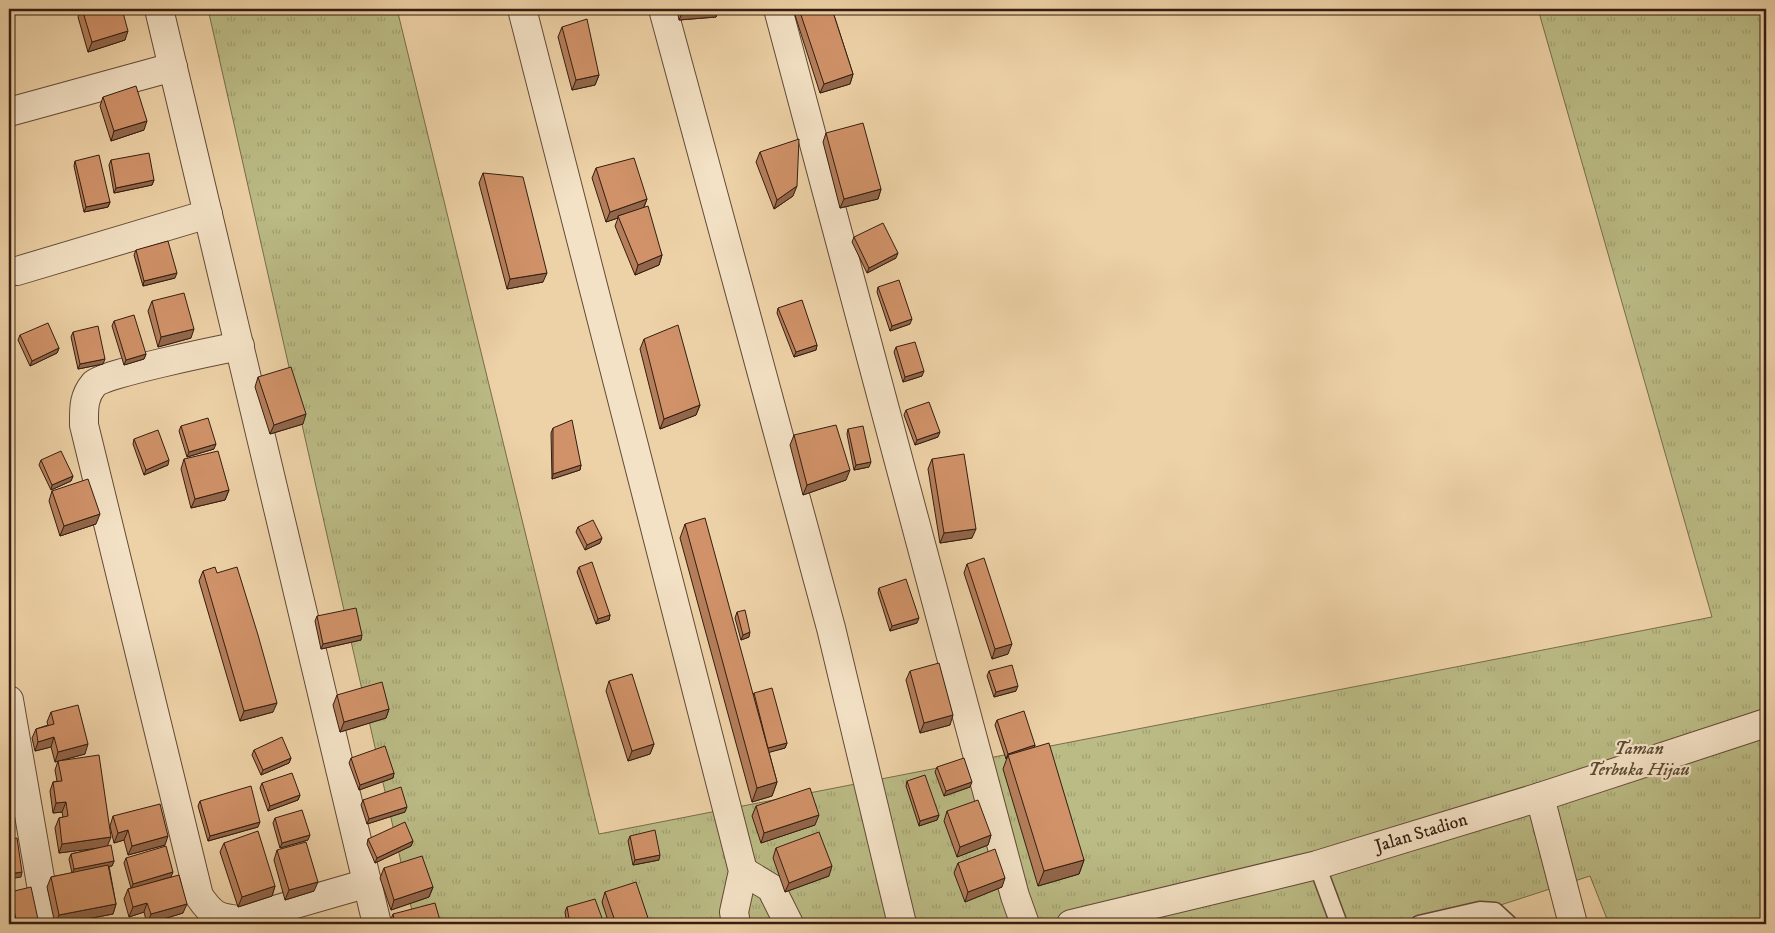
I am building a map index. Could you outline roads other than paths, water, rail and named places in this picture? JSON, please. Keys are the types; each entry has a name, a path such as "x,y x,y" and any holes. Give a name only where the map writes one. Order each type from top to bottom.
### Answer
{"street":[{"path":"159,9 378,924"},
{"path":"522,9 743,871 734,912 736,924"},
{"path":"663,9 831,628 902,924"},
{"path":"778,9 1012,886 1025,924"},
{"path":"9,112 173,67"},
{"path":"17,271 208,214"},
{"path":"240,346 116,375 94,383 84,401 84,424 199,896 209,910 224,919 240,920 368,883"},
{"path":"9,700 48,924"},
{"name":"Jalan Stadion","path":"1071,924 1317,865 1540,797 1766,723"},
{"path":"1540,797 1573,924"},
{"path":"743,871 771,888 789,924"}],"lane":[{"path":"1317,865 1339,924"},
{"path":"1419,924 1480,910 1495,911 1509,924"}],"park label":[{"name":"Taman Terbuka Hijau","path":"1639,760"}]}
